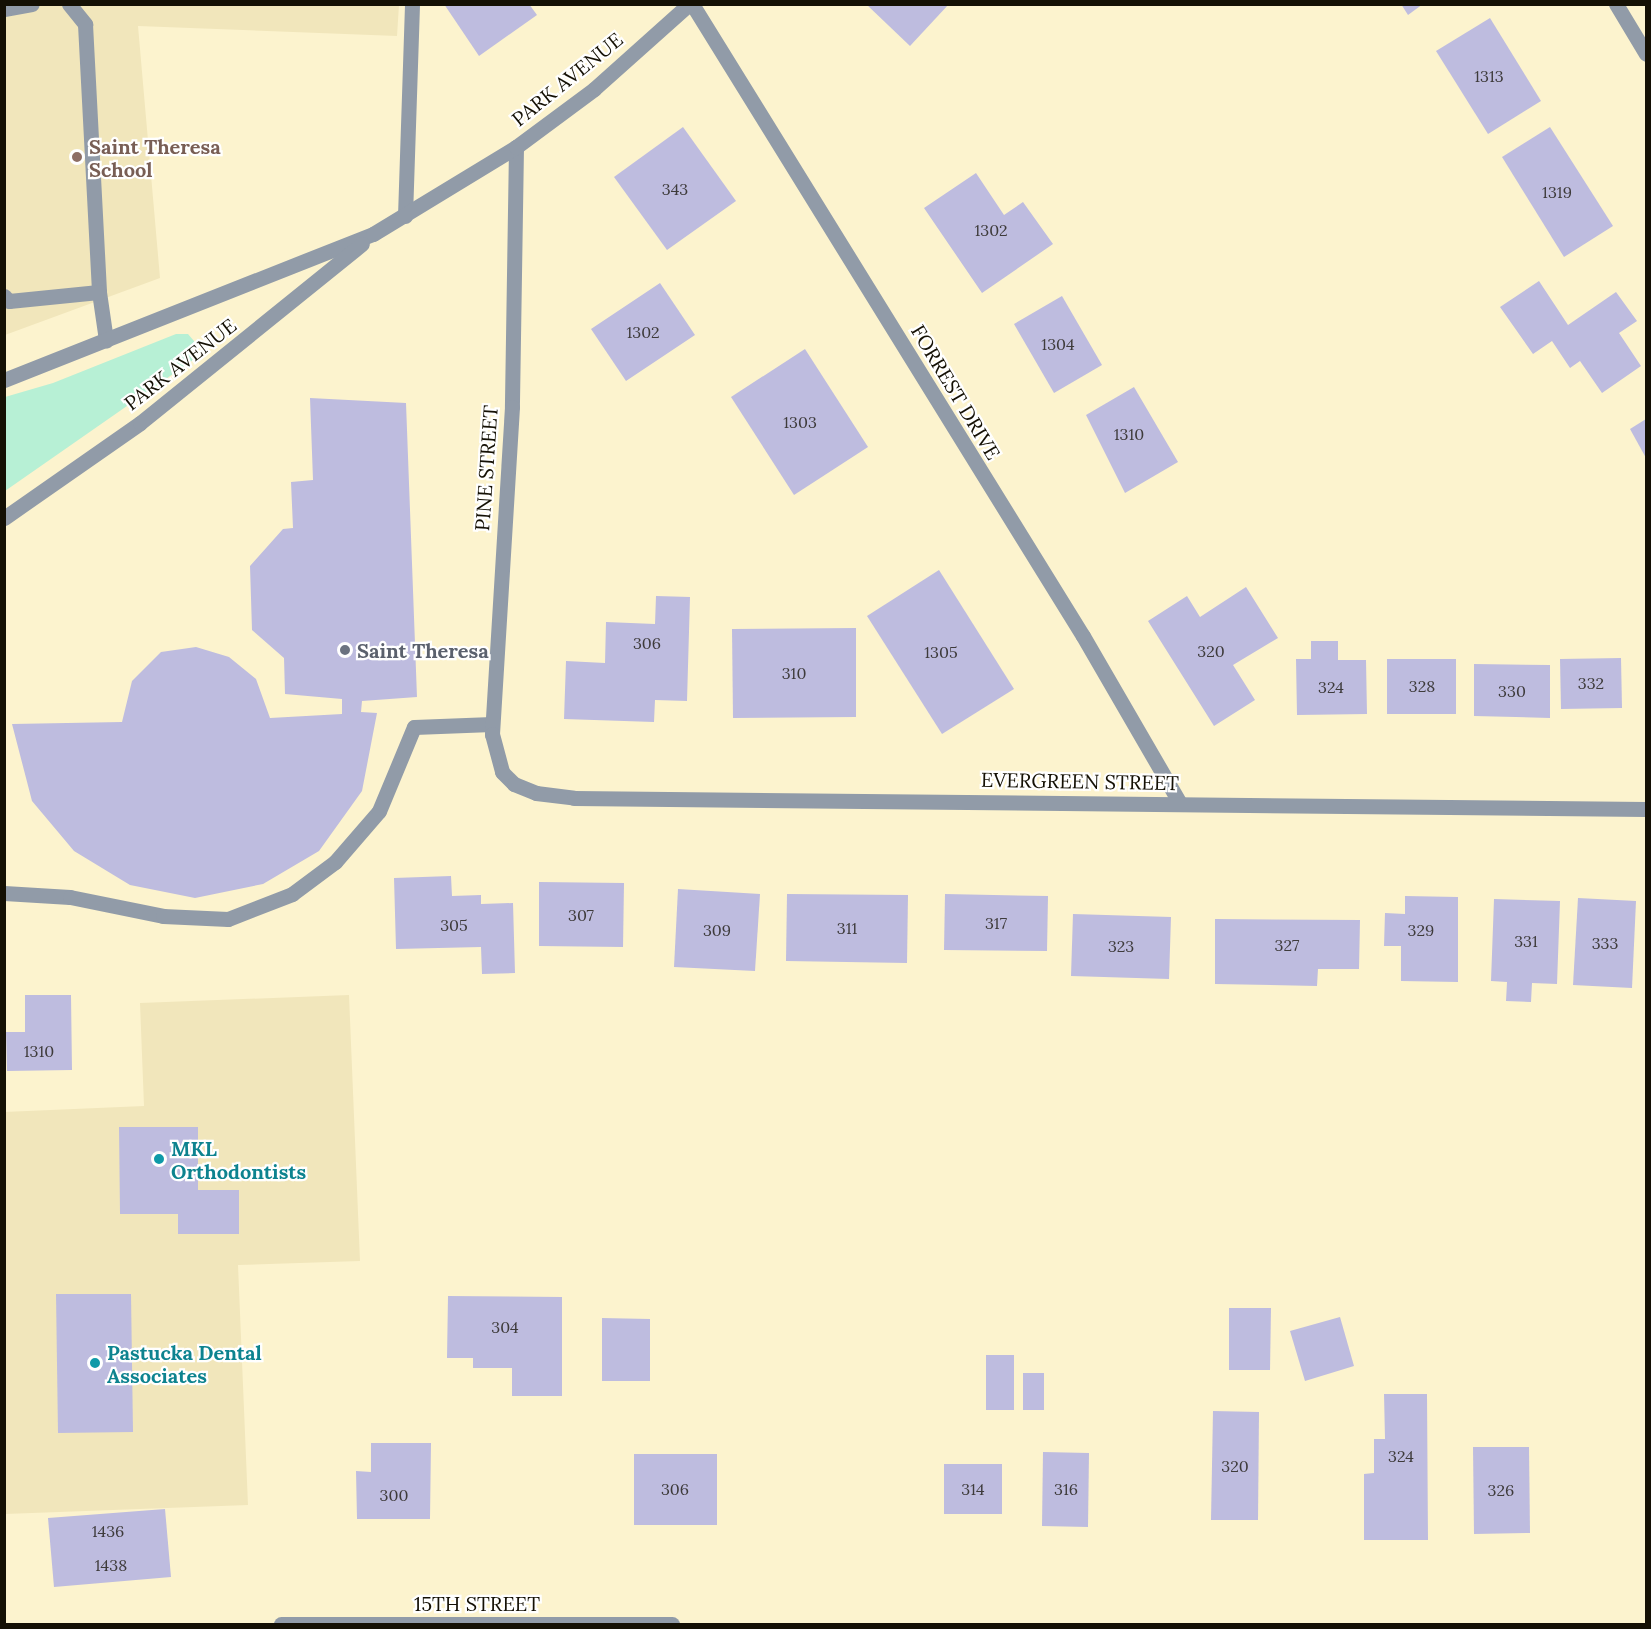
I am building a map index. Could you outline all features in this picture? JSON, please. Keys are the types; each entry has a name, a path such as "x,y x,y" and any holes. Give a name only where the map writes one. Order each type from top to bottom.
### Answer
{"street":[{"path":"4,9 32,4"},
{"path":"69,4 85,24 99,292 106,340"},
{"path":"405,216 412,4"},
{"name":"PARK AVENUE","path":"4,380 373,234 516,147 594,89 691,4"},
{"name":"FORREST DRIVE","path":"691,4 1083,636 1180,803"},
{"path":"1616,4 1647,54"},
{"name":"PINE STREET","path":"514,784 498,760 492,724 512,407 516,147"},
{"name":"PARK AVENUE","path":"4,518 140,423 373,234"},
{"path":"4,296 9,301 99,292"},
{"path":"4,893 70,897 163,916 228,919 292,894 334,862 379,811 414,728 492,724"},
{"name":"EVERGREEN STREET","path":"514,784 536,793 573,798 1647,809"},
{"name":"15TH STREET","path":"281,1624 672,1624"}],"shaded area":[{"name":"Saint Theresa School","path":"4,5 399,5 397,36 138,26 160,278 5,335"},
{"path":"349,995 360,1261 238,1265 248,1505 5,1514 4,1112 144,1106 140,1003"}],"green space":[{"path":"176,334 188,334 194,341 193,360 5,491 5,397 53,383"}],"building":[{"path":"444,4 529,4 537,15 479,56"},
{"path":"866,4 949,4 910,46"},
{"path":"1401,4 1423,4 1408,15"},
{"path":"1490,18 1541,101 1488,134 1436,51"},
{"path":"683,127 736,201 667,250 614,177"},
{"path":"1550,127 1613,226 1564,257 1502,157"},
{"path":"976,173 1004,215 1023,202 1053,244 982,293 924,208"},
{"path":"1539,281 1568,325 1616,292 1637,321 1619,333 1641,366 1602,393 1580,361 1570,368 1552,341 1533,354 1500,307"},
{"path":"660,283 695,335 626,381 591,329"},
{"path":"1062,296 1102,365 1054,393 1014,324"},
{"path":"805,349 868,447 794,495 731,397"},
{"path":"1134,387 1178,462 1125,493 1086,415"},
{"name":"Saint Theresa","path":"310,398 406,403 417,697 362,701 361,712 377,713 362,791 319,851 263,884 195,898 130,885 74,851 32,801 12,724 122,722 132,681 161,652 196,647 229,657 256,679 270,718 342,714 342,699 285,694 284,658 252,630 250,566 283,529 293,528 291,482 313,480"},
{"path":"1646,419 1646,458 1630,429"},
{"path":"939,570 1014,689 942,734 867,616"},
{"path":"1246,587 1278,638 1233,665 1255,700 1214,726 1148,621 1187,596 1200,617"},
{"path":"656,596 690,597 687,701 655,700 654,722 564,719 566,661 605,663 606,622 655,624"},
{"path":"856,628 856,717 733,718 732,629"},
{"path":"1311,641 1338,641 1338,660 1366,660 1367,714 1297,715 1296,659 1311,659"},
{"path":"1621,658 1622,708 1561,709 1560,659"},
{"path":"1387,659 1456,659 1456,714 1387,714"},
{"path":"1474,664 1550,665 1550,718 1474,716"},
{"path":"451,876 452,896 481,895 481,904 513,903 515,973 482,974 481,947 396,949 394,878"},
{"path":"539,882 624,883 623,947 539,946"},
{"path":"678,889 760,894 755,971 674,967"},
{"path":"787,894 908,895 907,963 786,961"},
{"path":"945,894 1048,896 1047,951 944,950"},
{"path":"1405,896 1458,897 1458,982 1401,981 1401,946 1384,946 1385,913 1405,914"},
{"path":"1578,898 1636,901 1632,988 1573,985"},
{"path":"1494,899 1560,901 1557,984 1532,983 1531,1002 1506,1001 1507,982 1491,981"},
{"path":"1073,914 1171,917 1169,979 1071,976"},
{"path":"1215,919 1360,920 1359,969 1318,969 1317,986 1215,984"},
{"path":"25,995 71,995 72,1070 7,1071 6,1032 25,1032"},
{"name":"MKL Orthodontists","path":"119,1127 198,1127 198,1190 239,1190 239,1234 178,1234 178,1214 120,1214"},
{"name":"Pastucka Dental Associates","path":"56,1294 131,1294 133,1432 58,1433"},
{"path":"448,1296 562,1297 562,1396 512,1396 512,1368 473,1368 473,1358 447,1358"},
{"path":"1229,1308 1271,1308 1270,1370 1229,1370"},
{"path":"1340,1317 1354,1366 1305,1381 1290,1331"},
{"path":"602,1318 650,1319 650,1381 602,1381"},
{"path":"986,1355 1014,1355 1014,1410 986,1410"},
{"path":"1023,1373 1044,1373 1044,1410 1023,1410"},
{"path":"1384,1394 1427,1394 1428,1540 1364,1540 1364,1474 1374,1473 1374,1439 1385,1439"},
{"path":"1213,1411 1259,1412 1258,1520 1211,1520"},
{"path":"371,1443 431,1443 430,1519 357,1519 356,1471 371,1472"},
{"path":"1473,1447 1529,1447 1530,1533 1474,1534"},
{"path":"1043,1452 1089,1453 1088,1527 1042,1526"},
{"path":"634,1454 717,1454 717,1525 634,1525"},
{"path":"944,1464 1002,1464 1002,1514 944,1514"},
{"path":"165,1509 171,1577 54,1587 48,1518"}],"place":[{"name":"Saint Theresa School","path":"77,157"},
{"name":"Saint Theresa","path":"345,650"},
{"name":"MKL Orthodontists","path":"159,1159"},
{"name":"Pastucka Dental Associates","path":"95,1363"}]}
